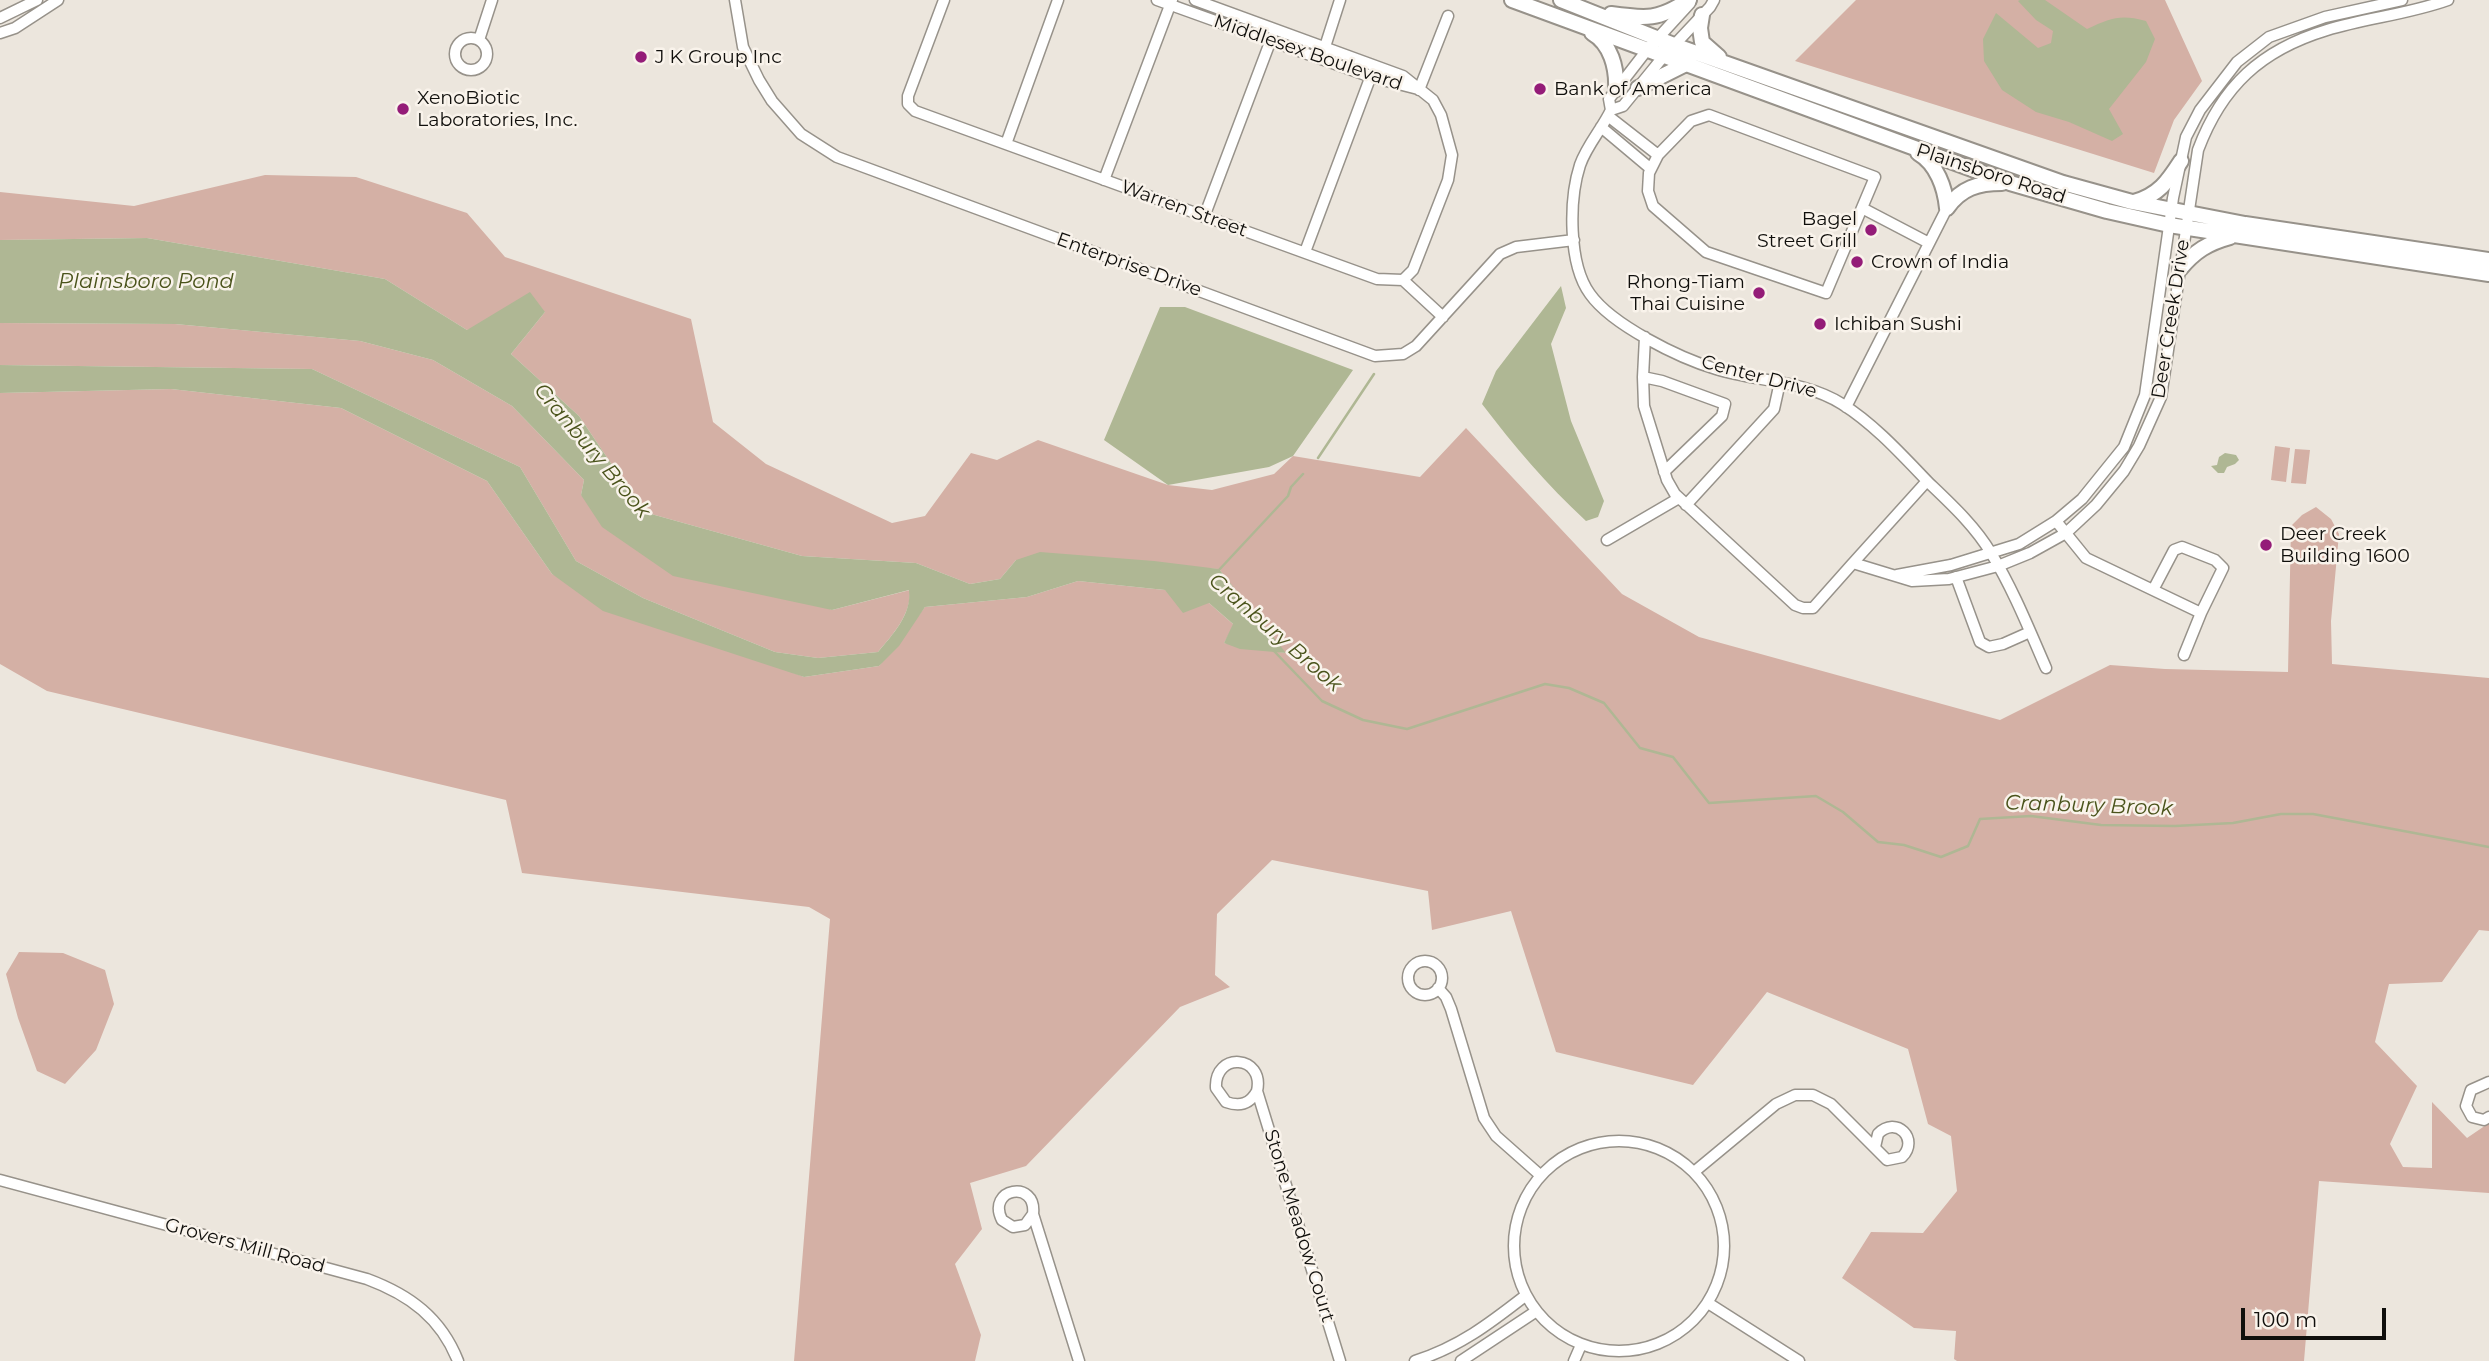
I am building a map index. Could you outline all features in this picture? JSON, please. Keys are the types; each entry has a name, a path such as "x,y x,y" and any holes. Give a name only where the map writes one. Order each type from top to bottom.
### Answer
{"street":[{"path":"0,18 37,0"},
{"path":"0,33 15,28 58,0"},
{"path":"479,40 492,0"},
{"name":"Enterprise Drive","path":"734,0 743,47 772,100 801,134 837,157 1375,356 1403,354 1416,346 1500,254 1516,247 1574,240"},
{"name":"Warren Street","path":"944,0 908,96 908,104 915,111 1377,279 1403,280"},
{"path":"1006,144 1058,0"},
{"name":"Middlesex Boulevard","path":"1157,0 1321,60 1419,90"},
{"name":"Middlesex Boulevard","path":"1195,0 1226,5 1275,30 1404,76 1433,100 1441,115 1452,155 1448,180 1413,270 1403,280"},
{"path":"1321,60 1340,0"},
{"name":"Plainsboro Road","path":"1512,0 2010,183 2107,211 2169,225 2187,220 2245,224 2489,260"},
{"name":"Plainsboro Road","path":"1561,0 1674,45 2055,181 2172,210 2187,220 2234,236 2489,274"},
{"path":"1576,6 1643,18 1667,14 1691,0"},
{"name":"Center Drive","path":"1691,0 1609,99 1609,113 1584,154 1579,168 1574,201 1574,240 1581,276 1590,294 1605,310 1645,337 1677,354 1715,369 1822,393 1846,407 1895,448 1963,516 1991,553 2046,668"},
{"name":"Center Drive","path":"1609,113 1623,106 1714,0"},
{"name":"Deer Creek Drive","path":"1893,576 1951,565 2019,544 2056,521 2082,499 2124,447 2145,395 2169,225 2181,161 2186,137 2200,110 2236,62 2269,37 2325,17 2402,0"},
{"name":"Deer Creek Drive","path":"1893,576 1912,581 1956,577 1998,566 2030,553 2066,533 2096,505 2124,471 2139,446 2161,397 2198,150 2208,123 2223,98 2252,69 2292,43 2327,30 2422,9 2448,0"},
{"path":"1104,180 1171,3"},
{"path":"1219,22 1226,5"},
{"path":"1702,15 1702,42 1728,64"},
{"path":"1419,90 1448,16"},
{"path":"1578,26 1599,38 1611,54 1616,89"},
{"path":"1204,218 1275,30"},
{"path":"1638,88 1684,65"},
{"path":"1305,252 1374,66"},
{"path":"1609,113 1658,155"},
{"path":"1709,115 1875,177 1826,293 1706,252 1653,206 1648,191 1651,169 1658,155 1691,121 1709,115"},
{"path":"1601,127 1651,169"},
{"path":"1901,144 1925,157 1935,170 1942,184 1947,208"},
{"path":"2132,202 2149,198 2166,185 2181,161"},
{"path":"1846,407 1952,200 1978,184 2010,183"},
{"path":"1862,208 1929,243"},
{"path":"2180,269 2193,254 2209,243 2234,236"},
{"path":"1403,280 1443,317"},
{"path":"1645,337 1644,406 1667,480 1683,501 1795,605 1814,608 1927,481"},
{"path":"1643,377 1662,381 1725,404 1722,416 1664,472"},
{"path":"1607,540 1683,501 1773,409 1780,382"},
{"path":"2056,521 2086,558 2201,613"},
{"path":"2153,590 2174,550 2182,547 2215,560 2223,568 2184,655"},
{"path":"1853,564 1893,576"},
{"path":"1956,577 1980,642 1989,647 2030,632"},
{"path":"1438,988 1451,1009 1485,1118 1496,1136 1540,1175"},
{"name":"Stone Meadow Court","path":"1257,1091 1248,1102 1226,1102 1216,1088 1218,1074 1228,1064 1242,1062 1249,1065 1258,1077 1257,1091 1340,1361"},
{"path":"2489,1082 2472,1090 2466,1106 2472,1116 2484,1120 2489,1117"},
{"path":"1694,1172 1776,1104 1795,1095 1814,1095 1831,1104 1875,1147"},
{"path":"1622,1141 1633,1141 1666,1152 1694,1172 1711,1194 1722,1221 1725,1249 1720,1277 1708,1303 1690,1325 1666,1341 1638,1350 1610,1352 1581,1345 1556,1332 1535,1312 1525,1296 1514,1266 1513,1233 1522,1202 1540,1175 1567,1154 1599,1142 1622,1141"},
{"name":"Grovers Mill Road","path":"0,1180 391,1287 430,1315 442,1330 458,1361"},
{"path":"1033,1214 1079,1361"},
{"path":"1415,1361 1444,1352 1525,1296"},
{"path":"1708,1303 1798,1361"},
{"path":"1461,1361 1535,1312"},
{"path":"1574,1361 1581,1345"}],"shaded area":[{"path":"1856,0 2165,0 2202,81 2174,120 2154,173 1795,61"},
{"path":"265,175 356,177 467,213 505,257 691,319 713,422 766,464 892,523 925,516 971,453 997,460 1038,440 1168,485 1212,490 1274,474 1293,456 1420,477 1466,428 1622,594 1699,637 2000,720 2110,665 2288,672 2291,526 2302,515 2316,507 2331,519 2339,534 2331,621 2332,664 2489,678 2489,931 2479,930 2442,982 2389,984 2375,1042 2417,1086 2390,1144 2403,1167 2432,1168 2432,1102 2467,1138 2489,1123 2489,1193 2319,1181 2304,1361 1957,1361 1954,1359 1956,1331 1914,1328 1842,1278 1871,1232 1923,1233 1957,1191 1951,1136 1928,1124 1908,1049 1767,992 1693,1085 1556,1052 1511,911 1432,930 1428,891 1272,860 1217,914 1215,975 1230,987 1180,1007 1026,1166 970,1183 982,1229 955,1264 981,1335 975,1361 794,1361 830,919 809,907 522,873 506,800 47,691 0,664 0,393 171,389 341,408 487,481 552,574 804,677 879,666 925,607 1027,597 1078,581 1165,590 1209,603 1234,625 1224,643 1285,653 1219,569 1016,560 1000,579 970,584 916,563 802,556 644,512 579,416 511,354 545,312 467,330 385,279 147,238 0,240 0,192 134,206"},
{"path":"0,323 175,324 360,341 433,360 512,406 584,480 581,495 832,610 910,590 908,608 900,624 878,652 818,658 775,652 643,598 576,561 520,467 312,369 0,365"},
{"path":"2275,446 2290,448 2286,482 2271,480"},
{"path":"2295,449 2310,450 2306,484 2291,483"},
{"path":"19,952 63,953 105,970 114,1004 96,1050 65,1084 37,1071 18,1018 6,974"}],"water":[{"path":"2045,0 2087,29 2116,18 2146,21 2155,39 2146,62 2109,109 2123,134 2112,141 2069,122 2036,112 2002,90 1984,61 1983,39 1996,13 2038,48 2051,43 2053,31 2036,20 2018,1"},
{"name":"Plainsboro Pond","path":"147,238 385,279 467,330 530,292 545,312 511,354 579,416 644,512 802,556 916,563 970,584 1000,579 1016,560 1040,552 1219,569 1286,653 1240,649 1224,643 1233,624 1209,603 1183,613 1165,590 1078,581 1027,597 925,607 899,646 879,666 804,677 603,611 552,574 487,481 341,408 171,389 0,393 0,365 312,369 520,467 576,561 643,598 775,652 818,658 878,652 904,616 909,590 832,610 673,576 602,527 581,495 584,480 512,406 433,360 360,341 175,324 0,323 0,240"},
{"path":"1561,286 1566,308 1551,344 1571,421 1604,501 1598,517 1586,521 1531,465 1482,404 1496,371"},
{"path":"1160,307 1185,307 1353,370 1293,456 1269,467 1168,485 1104,440"},
{"path":"2225,453 2236,455 2239,460 2227,467 2224,473 2218,473 2211,466 2217,465 2219,457"}],"waterway":[{"path":"1318,458 1374,374"},
{"path":"1218,571 1288,496 1291,487 1303,474"},
{"name":"Cranbury Brook","path":"1274,651 1322,701 1363,720 1407,729 1545,684 1569,688 1604,703 1640,748 1673,757 1709,803 1816,796 1843,812 1878,842 1904,845 1941,857 1968,846 1980,819 2031,816 2101,825 2175,826 2233,823 2281,814 2313,814 2489,847"}],"place":[{"name":"J K Group Inc","path":"641,57"},
{"name":"Bank of America","path":"1540,89"},
{"name":"XenoBiotic Laboratories, Inc.","path":"403,109"},
{"name":"Bagel Street Grill","path":"1871,230"},
{"name":"Crown of India","path":"1857,262"},
{"name":"Rhong-Tiam Thai Cuisine","path":"1759,293"},
{"name":"Ichiban Sushi","path":"1820,324"},
{"name":"Deer Creek Building 1600","path":"2266,545"}]}
